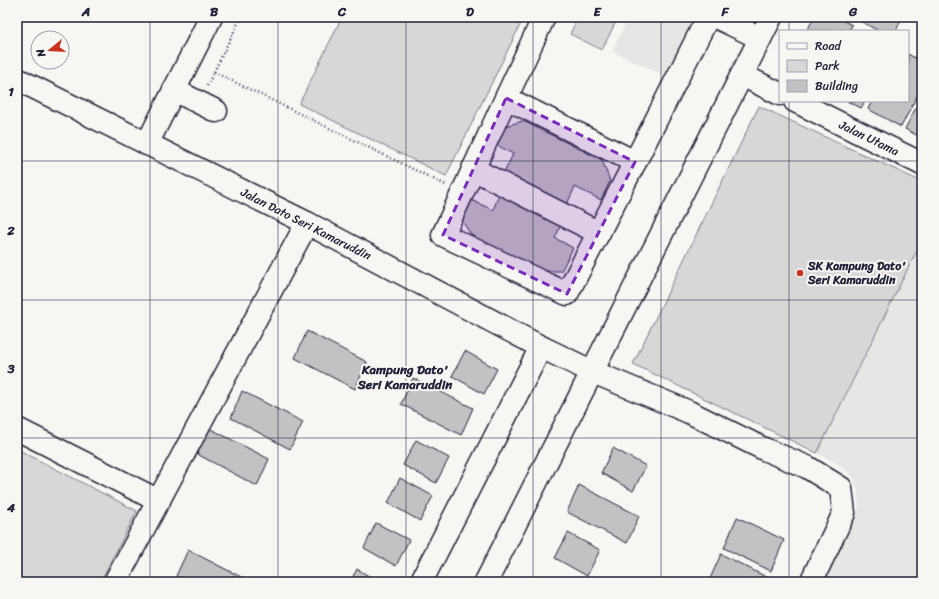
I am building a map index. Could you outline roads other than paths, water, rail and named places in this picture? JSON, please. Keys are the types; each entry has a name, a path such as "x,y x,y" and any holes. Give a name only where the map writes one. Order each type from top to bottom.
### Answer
{"street":[{"path":"147,144 211,17"},
{"path":"544,17 443,236 567,294 708,17"},
{"path":"716,17 760,38"},
{"path":"486,582 771,17"},
{"path":"742,75 779,94"},
{"name":"Jalan Dato Seri Kamaruddin","path":"17,79 307,223 541,347 593,372 689,412 764,449 807,467 841,488 844,513 811,582"},
{"path":"174,90 208,107"},
{"path":"506,98 635,162"},
{"name":"Jalan Utama","path":"797,102 922,164"},
{"path":"473,170 599,233"},
{"path":"114,582 159,501 307,223"},
{"path":"421,582 541,347"},
{"path":"17,429 159,501"}],"place":[{"name":"SK Kampung Dato' Seri Kamaruddin","path":"800,273"}],"district":[{"name":"Kampung Dato' Seri Kamaruddin","path":"405,376"}]}
